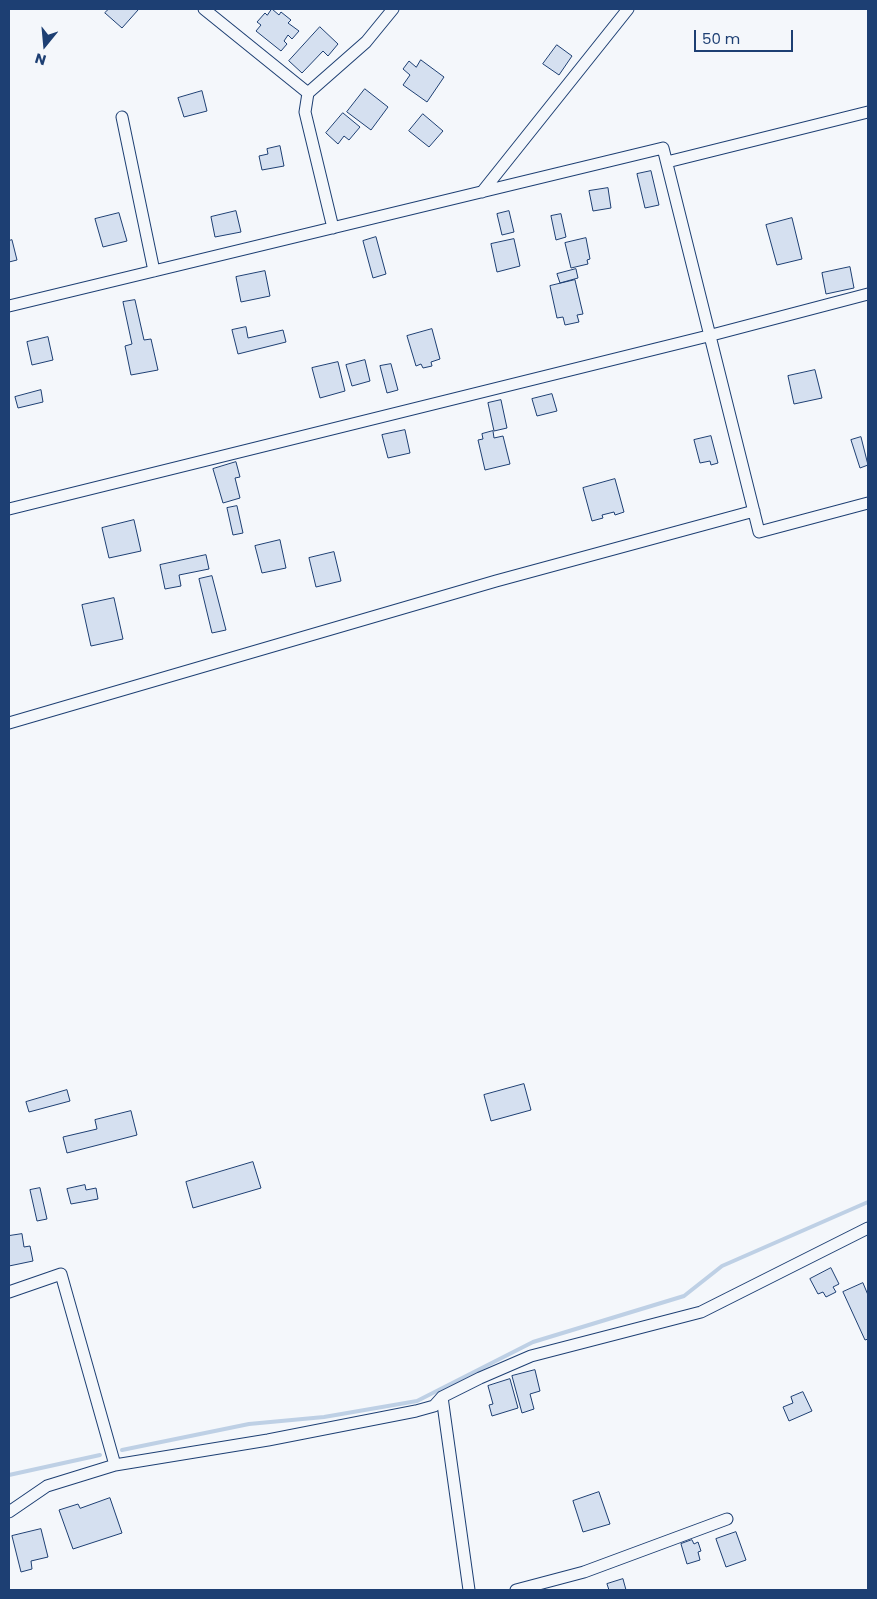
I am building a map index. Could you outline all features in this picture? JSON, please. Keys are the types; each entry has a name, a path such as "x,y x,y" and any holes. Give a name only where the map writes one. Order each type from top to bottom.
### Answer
{"street":[{"path":"204,9 308,93"},
{"path":"333,228 305,112 308,93 366,42 393,9"},
{"path":"482,192 628,9"},
{"path":"667,162 868,112"},
{"path":"122,117 154,271"},
{"path":"9,306 663,148 759,532 868,503"},
{"path":"9,509 868,294"},
{"path":"9,723 496,581 754,511"},
{"path":"9,1512 47,1486 115,1465 268,1440 434,1406 442,1397 531,1356 701,1312 868,1228"},
{"path":"9,1292 62,1274 115,1465"},
{"path":"442,1397 469,1590"},
{"path":"516,1590 584,1572 727,1519"}],"building":[{"path":"109,9 138,10 122,28 105,13"},
{"path":"272,9 279,15 281,12 291,20 288,23 299,31 292,39 288,35 284,41 287,44 281,51 256,31 261,25 257,22 265,13 267,15"},
{"path":"320,27 338,44 328,56 323,51 302,73 289,61"},
{"path":"557,45 572,56 559,75 543,64"},
{"path":"421,60 444,77 427,102 403,85 410,75 403,69 409,61 416,67"},
{"path":"365,89 388,107 371,130 347,112"},
{"path":"202,91 207,111 184,117 178,98"},
{"path":"343,113 360,127 349,140 344,136 338,144 326,133"},
{"path":"423,114 443,131 429,147 409,131"},
{"path":"280,146 284,166 262,170 259,156 268,154 267,149"},
{"path":"651,171 659,205 645,208 637,174"},
{"path":"608,188 611,208 593,211 589,191"},
{"path":"236,211 241,232 215,237 211,217"},
{"path":"509,211 514,232 502,235 497,214"},
{"path":"119,213 127,241 103,247 95,219"},
{"path":"561,214 566,237 556,240 551,216"},
{"path":"792,218 802,259 777,265 766,225"},
{"path":"376,237 386,274 373,278 363,241"},
{"path":"586,238 590,259 587,260 588,264 571,268 565,243"},
{"path":"514,239 520,266 497,272 491,244"},
{"path":"12,240 17,260 9,262 9,241"},
{"path":"850,267 854,288 826,294 822,273"},
{"path":"576,269 578,278 560,283 557,274"},
{"path":"265,271 270,296 241,302 236,277"},
{"path":"575,280 583,314 577,315 579,322 565,325 563,317 557,318 550,286"},
{"path":"135,300 144,340 151,339 158,370 131,375 125,346 132,344 123,302"},
{"path":"246,327 248,338 283,330 286,342 238,354 232,330"},
{"path":"432,329 440,359 431,362 432,366 423,368 421,364 416,366 407,336"},
{"path":"48,337 53,360 32,365 27,342"},
{"path":"365,360 370,381 352,386 346,365"},
{"path":"338,362 345,391 320,398 312,368"},
{"path":"391,364 398,390 387,393 380,366"},
{"path":"815,370 822,398 794,404 788,376"},
{"path":"41,390 43,402 18,408 15,397"},
{"path":"552,394 557,411 537,416 532,399"},
{"path":"501,400 507,428 494,431 488,403"},
{"path":"405,430 410,453 388,458 382,435"},
{"path":"493,431 494,438 503,436 510,464 485,470 478,440 483,439 482,434"},
{"path":"711,436 718,463 711,465 710,461 700,463 694,440"},
{"path":"861,437 868,465 860,468 851,440"},
{"path":"236,462 240,477 235,478 240,498 223,503 213,469"},
{"path":"615,479 624,512 615,515 614,512 602,515 603,518 592,521 583,488"},
{"path":"237,506 243,533 233,535 227,508"},
{"path":"134,520 141,551 109,558 102,528"},
{"path":"280,540 286,568 262,573 255,546"},
{"path":"334,552 341,581 316,587 309,558"},
{"path":"206,555 209,569 179,575 181,586 165,589 160,565"},
{"path":"212,576 226,630 212,633 199,579"},
{"path":"114,598 123,639 91,646 82,605"},
{"path":"524,1084 531,1110 491,1121 484,1095"},
{"path":"67,1090 70,1101 29,1112 26,1102"},
{"path":"131,1111 137,1135 67,1153 63,1137 97,1129 95,1120"},
{"path":"253,1162 261,1188 193,1208 186,1182"},
{"path":"85,1185 86,1190 96,1188 98,1199 71,1204 67,1189"},
{"path":"40,1188 47,1219 37,1221 30,1190"},
{"path":"22,1234 24,1247 30,1246 33,1261 9,1266 9,1236"},
{"path":"831,1268 839,1284 833,1287 836,1292 826,1297 823,1292 818,1294 810,1279"},
{"path":"863,1283 868,1295 868,1339 865,1340 843,1292"},
{"path":"535,1370 540,1391 530,1394 534,1409 522,1413 512,1376"},
{"path":"510,1379 518,1408 492,1416 489,1405 493,1404 488,1386"},
{"path":"803,1392 812,1411 789,1421 783,1407 793,1403 791,1397"},
{"path":"599,1492 610,1524 583,1532 573,1501"},
{"path":"110,1498 122,1533 73,1549 59,1510 78,1504 80,1508"},
{"path":"41,1529 48,1557 31,1561 32,1569 21,1572 12,1536"},
{"path":"736,1532 746,1560 726,1567 716,1539"},
{"path":"692,1540 694,1544 698,1542 701,1551 698,1552 700,1560 687,1564 681,1544"},
{"path":"623,1579 626,1590 609,1590 607,1584"}],"waterway":[{"path":"122,1450 249,1424 324,1417 417,1401 533,1342 684,1296 722,1266 868,1202"},
{"path":"9,1475 100,1455"}]}
